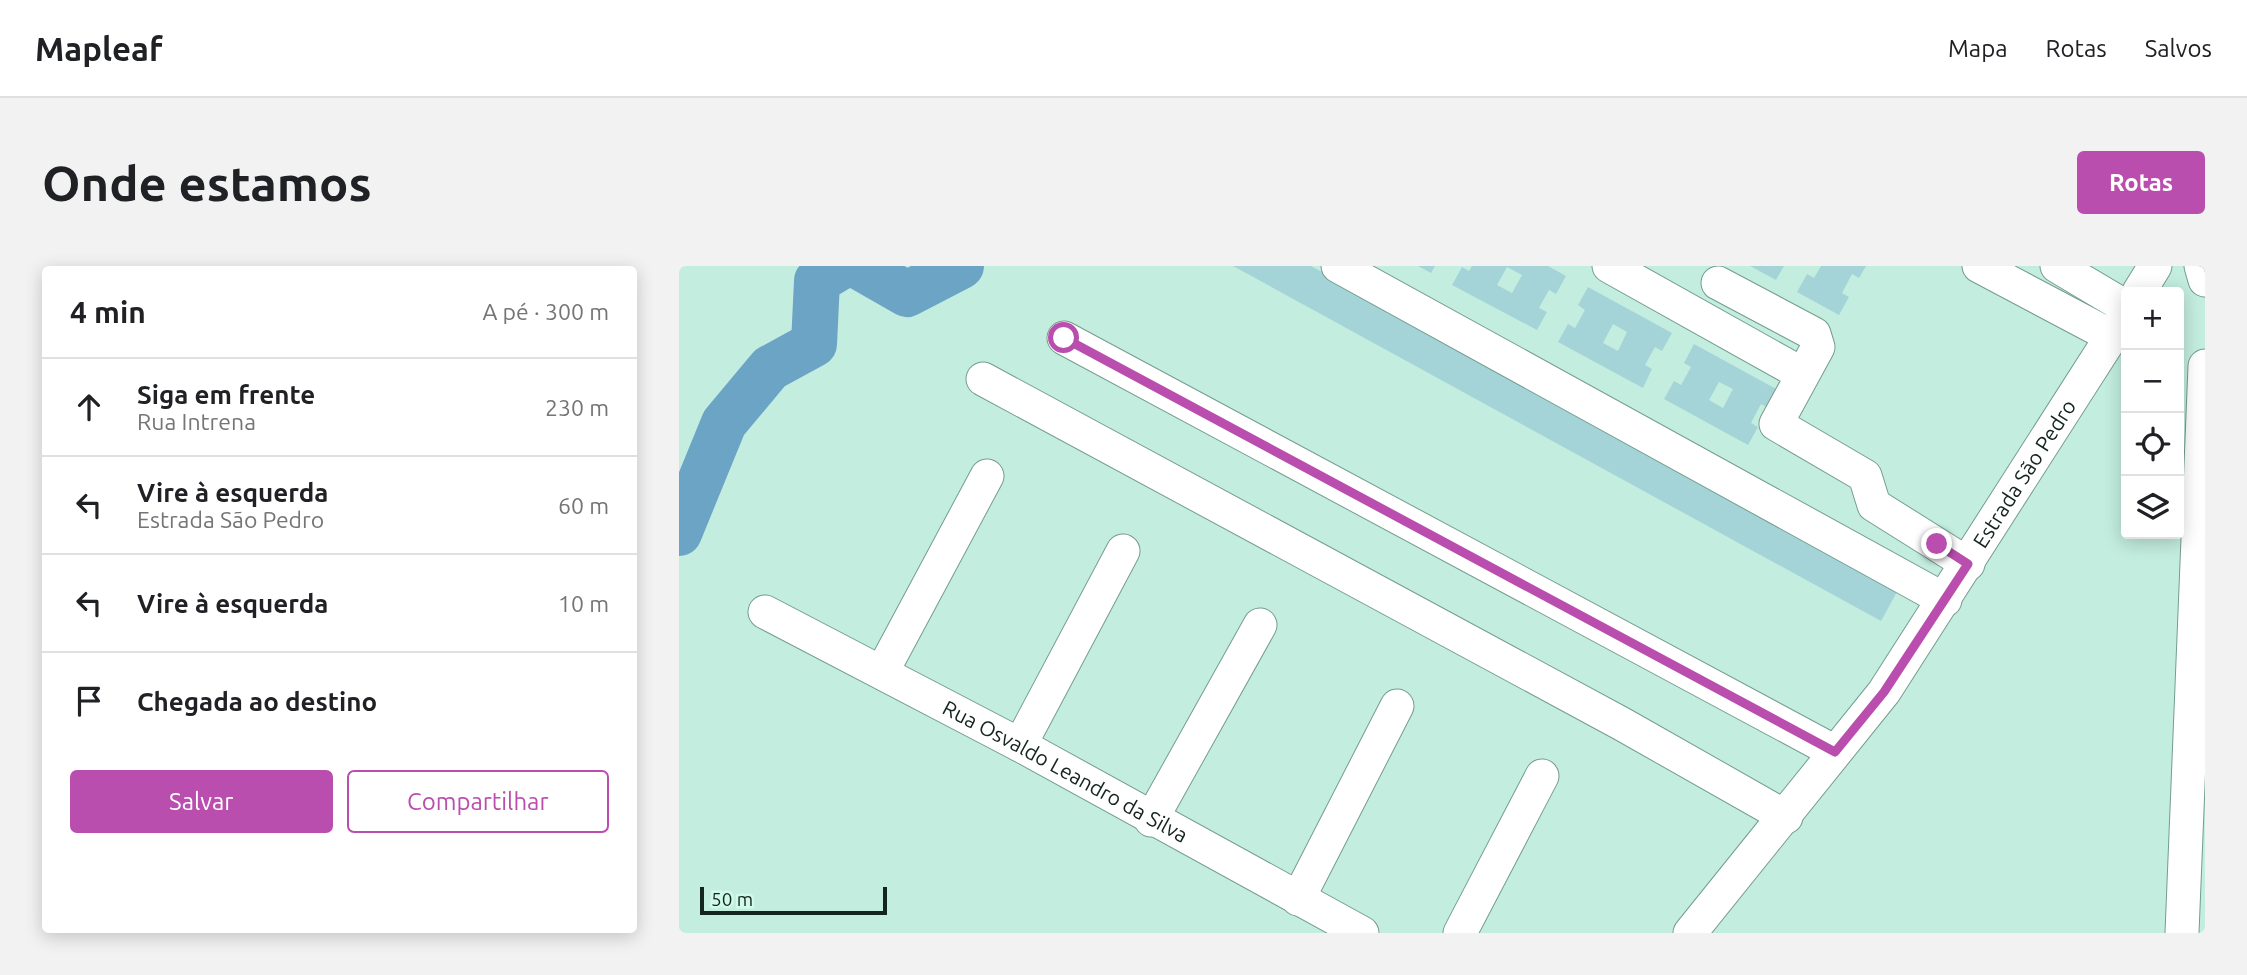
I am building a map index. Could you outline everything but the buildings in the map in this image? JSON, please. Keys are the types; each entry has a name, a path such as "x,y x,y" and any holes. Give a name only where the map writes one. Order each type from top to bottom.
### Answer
{"street":[{"path":"1338,266 1945,600"},
{"path":"1609,266 1802,374"},
{"path":"1979,266 2121,319"},
{"path":"2057,266 2121,318"},
{"path":"2142,287 2155,266"},
{"path":"2201,266 2205,280"},
{"path":"1718,283 1814,334 1818,347 1776,424 1865,476 1874,505 1968,564"},
{"name":"Estrada São Pedro","path":"1690,933 1884,692 2121,321"},
{"path":"1064,338 1835,752"},
{"path":"2182,933 2200,680 2205,366"},
{"path":"983,379 1622,724 1786,817"},
{"path":"882,672 987,475"},
{"path":"1020,745 1123,551"},
{"name":"Rua Osvaldo Leandro da Silva","path":"765,612 1020,745 1151,820 1361,933"},
{"path":"1151,820 1260,625"},
{"path":"1297,899 1397,706"},
{"path":"1460,933 1542,776"}],"waterway":[{"path":"679,533 724,423 770,368 814,344 817,281 842,266"},
{"path":"858,266 907,294 961,266"}],"route":[{"path":"1064,338 1835,752 1884,692 1968,564 1937,544"}]}
